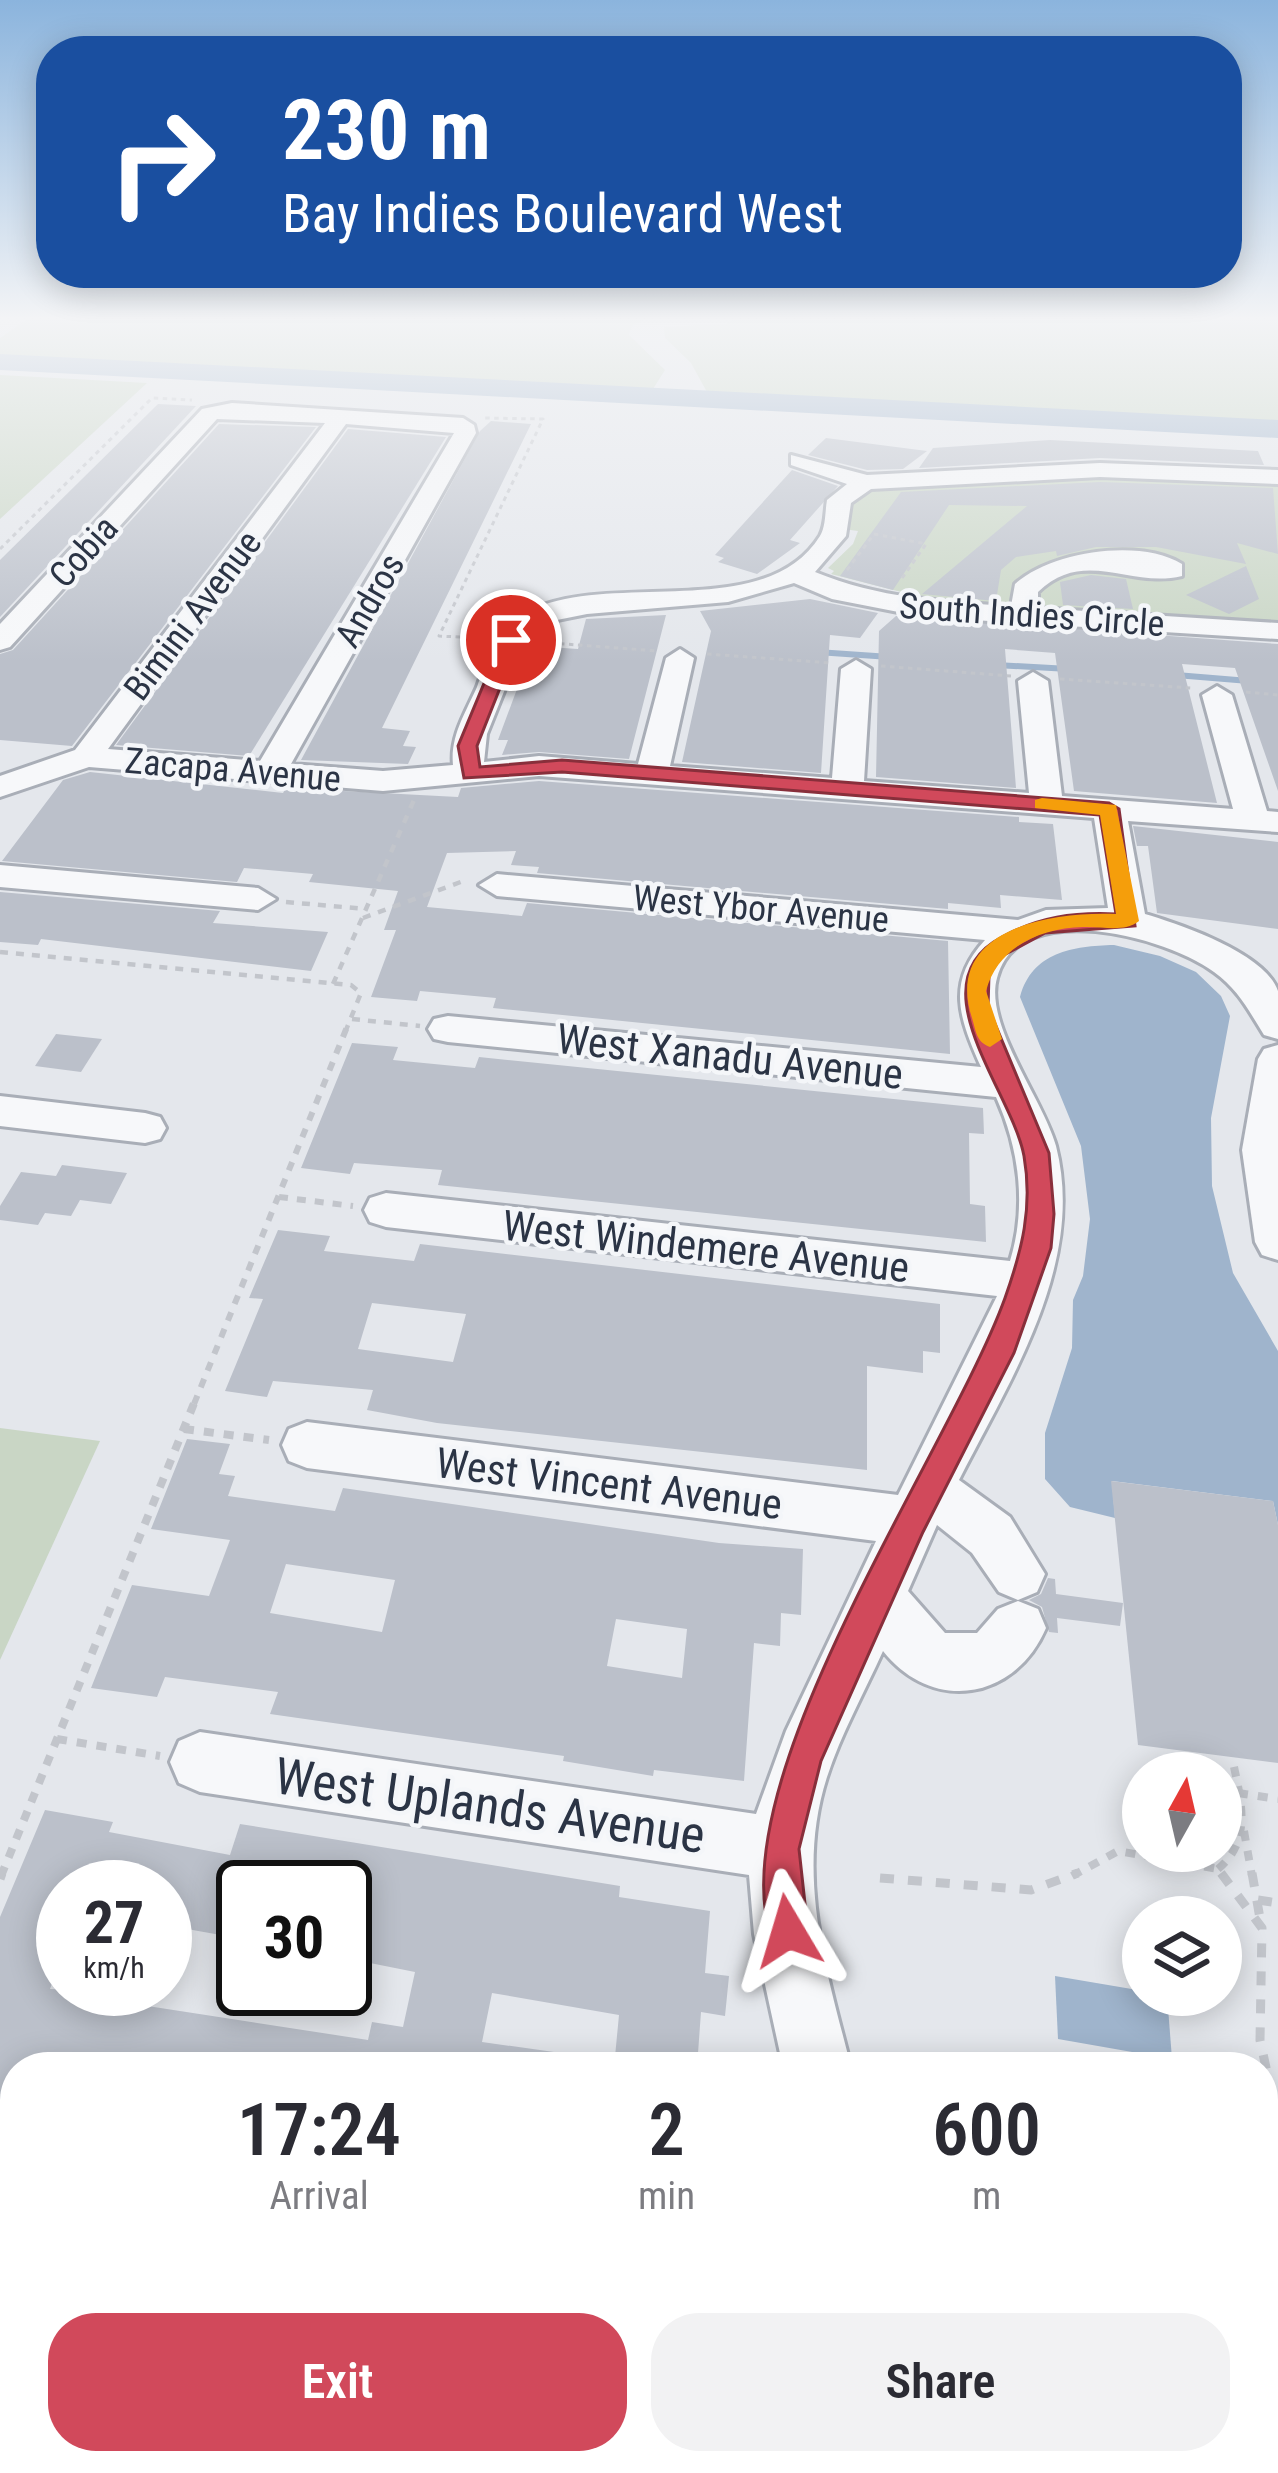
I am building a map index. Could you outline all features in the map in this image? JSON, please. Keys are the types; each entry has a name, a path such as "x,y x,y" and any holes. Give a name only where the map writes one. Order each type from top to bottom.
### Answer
{"street":[{"name":"Cobia","path":"0,641 192,432"},
{"name":"Bimini Avenue","path":"86,757 329,432"},
{"name":"Andros","path":"270,772 460,432"},
{"path":"799,460 865,482 1118,470 1278,477"},
{"path":"471,773 467,746 511,640 525,625 558,612 715,596 791,572 830,541 839,500 865,482"},
{"path":"1024,614 1025,590 1040,575 1072,563 1122,561"},
{"name":"South Indies Circle","path":"791,572 882,603 1278,631"},
{"path":"652,773 681,654"},
{"path":"848,789 856,666"},
{"path":"1033,678 1080,807 1113,920"},
{"name":"Zacapa Avenue","path":"0,788 86,757 424,779 539,766 1265,821 1216,692"},
{"path":"0,876 259,899"},
{"name":"West Ybor Avenue","path":"497,885 1026,932"},
{"path":"815,2052 783,1902 781,1849 803,1759 920,1504 1000,1353 1037,1248 1041,1185 1030,1130 974,991 986,959 1026,932 1113,920 1202,946 1278,953"},
{"path":"1202,946 1253,981 1278,1026"},
{"name":"West Xanadu Avenue","path":"448,1029 1012,1084"},
{"path":"1278,1059 1260,1162 1278,1242"},
{"path":"0,1111 146,1128"},
{"name":"West Windemere Avenue","path":"386,1210 1026,1281"},
{"name":"West Vincent Avenue","path":"307,1444 920,1504"},
{"path":"880,1597 914,1644 955,1663 991,1659 1006,1650 1018,1601 991,1535 920,1504"},
{"name":"West Uplands Avenue","path":"200,1762 781,1849"}],"path":[{"path":"0,549 117,432"},
{"path":"537,432 439,636 1278,694"},
{"path":"860,532 926,544 893,591"},
{"path":"841,578 874,534"},
{"path":"333,984 424,779"},
{"path":"363,918 465,880 497,885"},
{"path":"259,899 366,909"},
{"path":"0,952 333,984 361,991 0,1880"},
{"path":"352,1019 448,1029"},
{"path":"279,1197 386,1210"},
{"path":"184,1429 307,1444"},
{"path":"57,1739 200,1762"},
{"path":"1242,1794 1278,1799"},
{"path":"1242,1818 1262,1928 1263,2052"},
{"path":"1242,1837 1244,1830"},
{"path":"880,1878 1031,1890 1060,1883 1122,1851"},
{"path":"1220,1872 1262,1928"},
{"path":"1258,1900 1278,1903"}],"green space":[{"path":"0,432 94,432 0,519"},
{"path":"1104,473 1278,480 1278,627 1046,611 1031,598 1058,562 1029,575 1011,606 908,602 909,594 831,574 834,571 828,568 853,544 858,531 843,529 845,502 866,486"},
{"path":"0,1428 100,1441 0,1660"}],"water":[{"path":"1114,945 1160,956 1196,972 1221,996 1230,1016 1211,1118 1212,1186 1233,1273 1278,1351 1278,1525 1273,1501 1112,1481 1115,1518 1070,1507 1045,1479 1045,1433 1072,1348 1073,1300 1083,1276 1090,1219 1081,1146 1020,997 1034,970 1056,954"},
{"path":"1055,1976 1122,1987 1122,2016 1169,2016 1171,2052 1132,2052 1058,2039"}],"building":[{"path":"129,432 171,432 0,617 0,560"},
{"path":"211,432 312,432 72,746 0,740 0,654 13,650"},
{"path":"345,432 446,437 249,756 116,745"},
{"path":"479,432 527,432 382,728 410,731 403,746 416,747 408,764 301,760"},
{"path":"826,438 927,451 903,469 867,470 808,455"},
{"path":"1050,440 1258,451 1264,465 1100,458 919,468 933,448"},
{"path":"792,470 838,486 790,540 800,543 757,574 718,562 724,558 715,555"},
{"path":"1100,482 1273,488 1278,554 1237,543 1246,564 1156,547 1096,547 1057,556 1056,551 1016,557 1001,570 996,601 922,594 1027,506 949,505 893,590 840,576 901,492"},
{"path":"1246,566 1259,599 1229,614 1186,595"},
{"path":"1091,575 1126,579 1133,609 1063,605 1060,582"},
{"path":"810,599 878,613 860,638 830,635 821,773 682,762 711,631 700,611"},
{"path":"666,615 629,759 539,752 502,755 508,740 498,740 533,646 578,649 586,619"},
{"path":"896,616 1278,644 1278,791 1235,668 1182,664 1217,803 1074,791 1055,653 1005,649 1016,788 876,777 879,631"},
{"path":"90,772 283,793 286,788 458,797 461,788 539,781 1019,817 1019,822 1053,824 1062,900 1000,895 1001,908 948,903 948,909 537,873 539,867 511,865 516,851 447,853 427,907 522,916 527,903 948,941 950,1054 493,1008 496,998 420,991 417,1001 371,997 396,930 384,930 398,891 309,882 313,874 244,868 237,882 2,861 63,780"},
{"path":"1133,826 1278,842 1278,929 1157,913 1148,846 1137,846"},
{"path":"0,892 220,911 213,923 328,932 311,971 41,939 38,945 0,942"},
{"path":"56,1034 102,1039 81,1072 35,1066"},
{"path":"352,1043 398,1047 393,1060 475,1068 479,1057 983,1108 984,1134 969,1133 970,1204 985,1206 986,1242 438,1185 442,1170 354,1163 350,1174 301,1168"},
{"path":"62,1165 127,1173 111,1204 80,1200 71,1216 45,1213 38,1225 0,1220 0,1206 21,1172 56,1176"},
{"path":"278,1230 330,1236 324,1251 414,1261 420,1244 940,1304 940,1353 923,1351 923,1373 867,1366 867,1470 437,1423 367,1410 373,1390 273,1381 267,1397 225,1391 263,1299 249,1298","holes":["372,1303 466,1314 453,1362 358,1349"]},
{"path":"187,1439 230,1444 219,1474 235,1476 228,1496 335,1511 343,1488 719,1543 803,1549 801,1615 781,1613 780,1646 754,1643 744,1781 654,1770 653,1776 563,1761 564,1756 270,1714 278,1692 165,1677 157,1697 91,1688 132,1585 209,1596 230,1540 151,1529","holes":["286,1564 395,1580 382,1632 270,1613","616,1619 687,1629 682,1678 607,1666"]},
{"path":"1111,1481 1273,1501 1278,1525 1278,1763 1242,1758 1242,1752 1138,1745"},
{"path":"1048,1578 1055,1579 1056,1594 1123,1603 1120,1626 1057,1618 1058,1633 1049,1632 1042,1607 1029,1600 1041,1594"},
{"path":"45,1810 113,1822 109,1832 230,1855 240,1824 620,1886 619,1897 710,1911 705,1973 729,1976 725,2016 701,2012 698,2052 615,2052 619,2015 492,1993 482,2042 554,2052 0,2052 0,1917","holes":["36,1860 192,1860 192,1930 216,1934 216,1860 372,1860 372,1963 415,1972 403,2027 372,2022 368,2040 192,2013 36,2016"]}],"waterway":[{"path":"817,652 890,657"},
{"path":"996,665 1069,669"},
{"path":"1176,675 1249,681"}],"slow traffic":[{"path":"990,1039 974,991 977,975 994,950 1039,927 1080,920 1128,921 1109,809 1042,804"}],"route":[{"path":"511,640 467,746 471,773 562,766 1109,809 1128,921 1080,920 1039,927 994,950 977,975 976,1007 1022,1108 1036,1153 1041,1185 1037,1248 1000,1353 911,1521 803,1759 781,1849 788,1931"}]}
